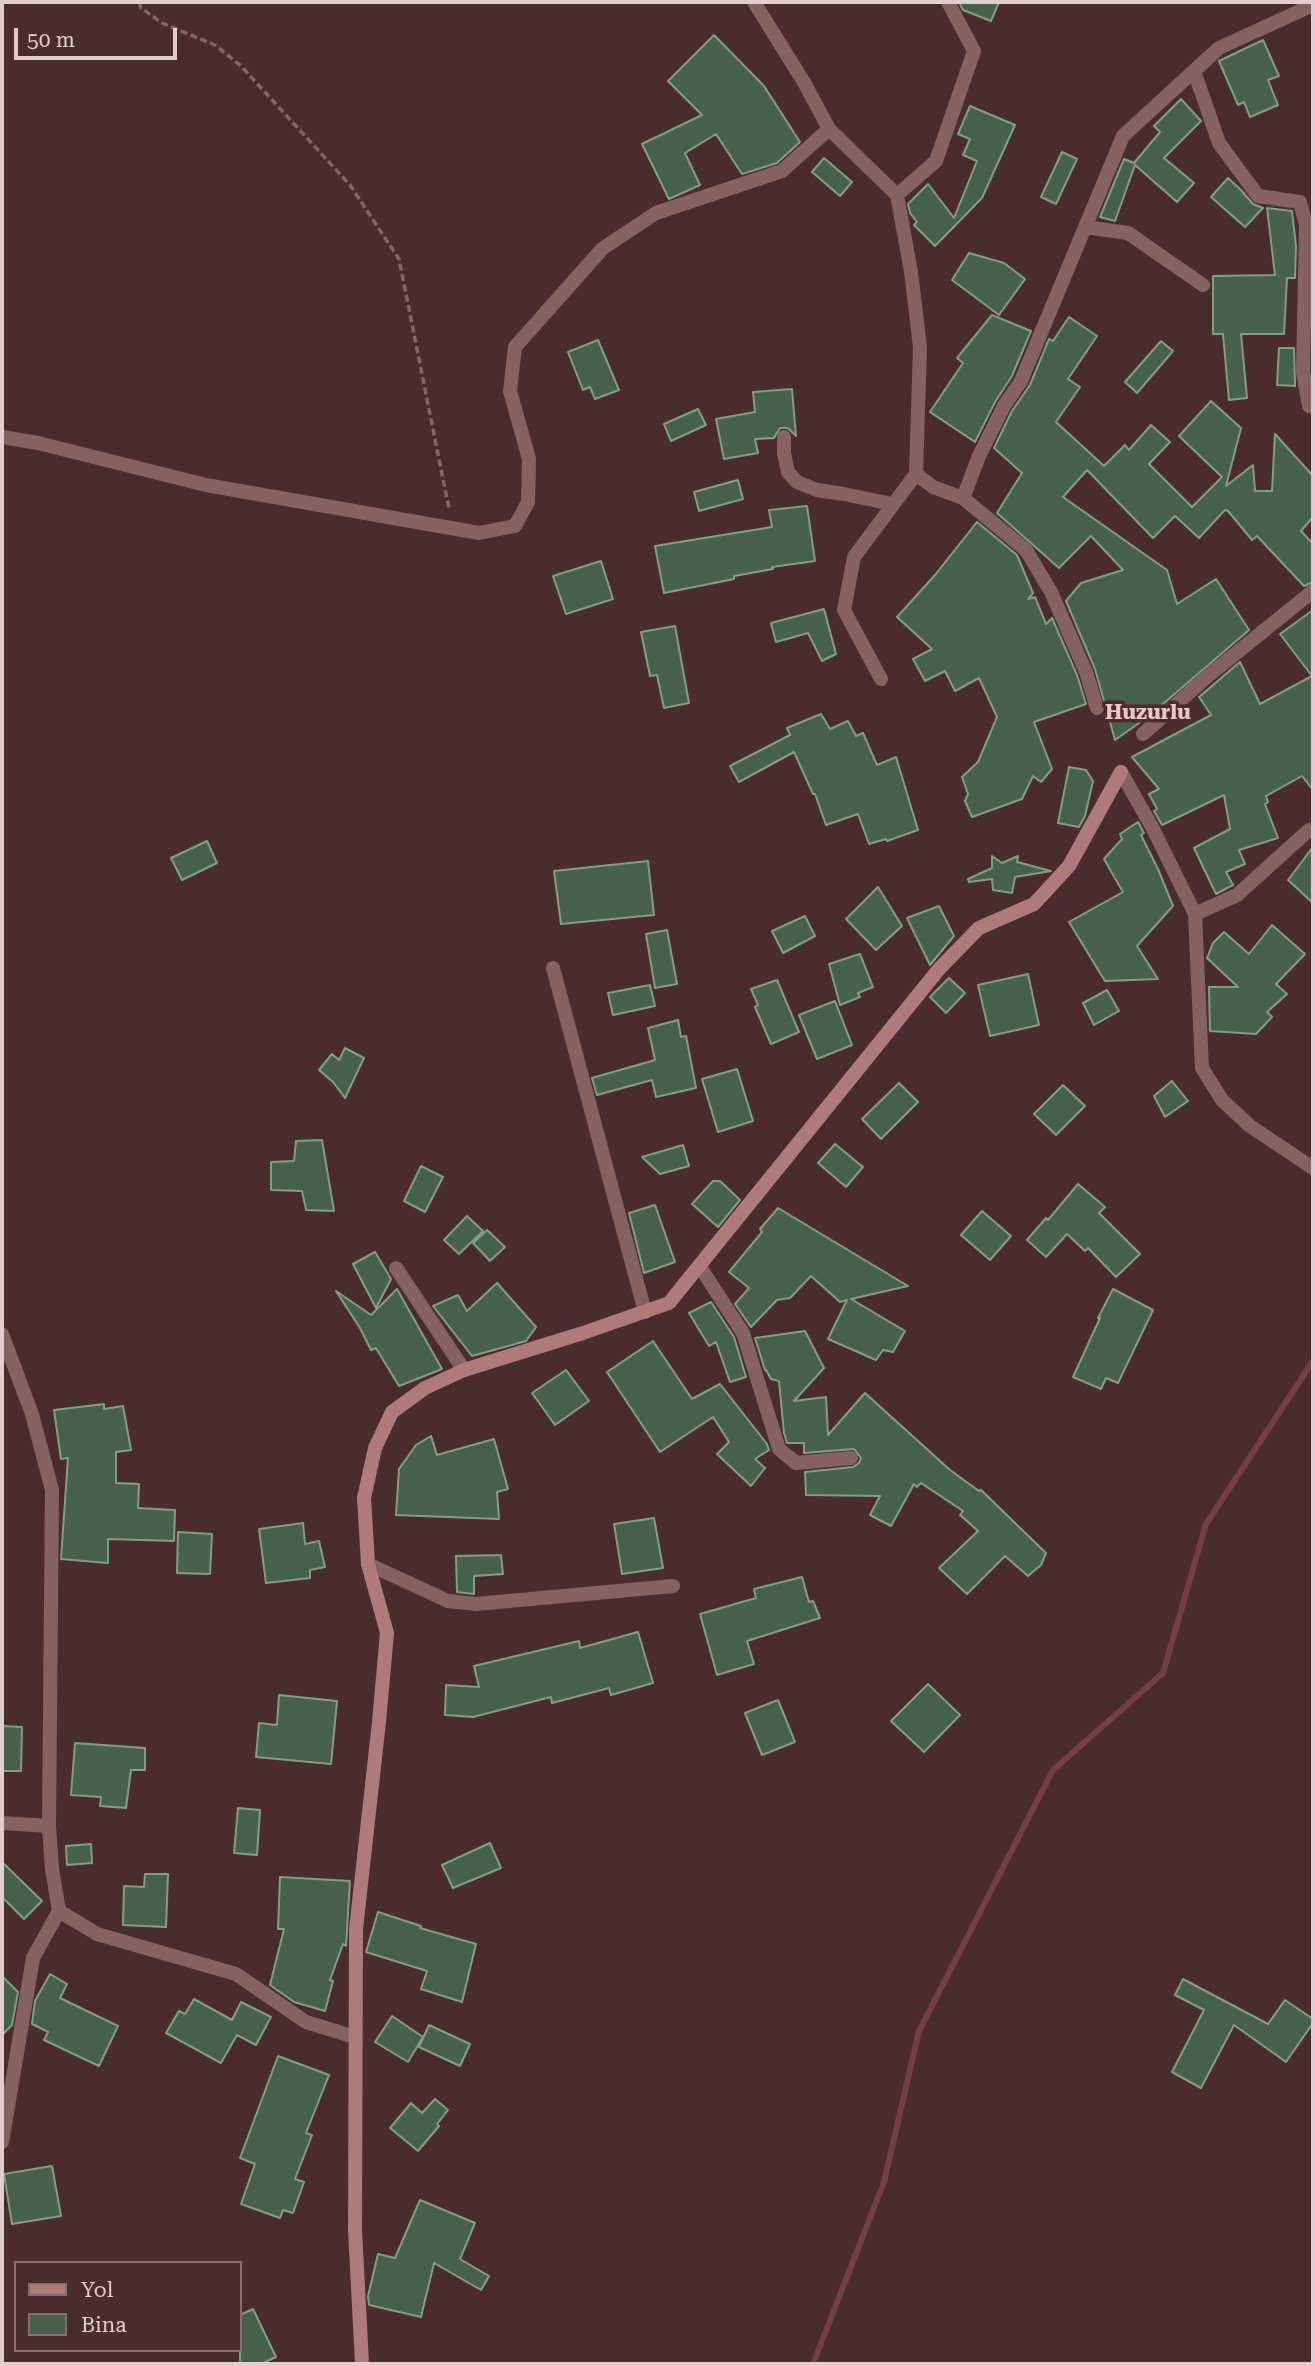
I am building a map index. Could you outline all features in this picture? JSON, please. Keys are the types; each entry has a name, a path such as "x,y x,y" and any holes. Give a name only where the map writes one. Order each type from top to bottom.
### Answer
{"street":[{"path":"754,2 805,84 829,129 897,195 911,272 920,347 916,474 854,557 844,610 881,679"},
{"path":"897,195 936,161 974,51 948,2"},
{"path":"963,498 984,446 1004,406 1021,381 1123,136 1219,48 1313,5"},
{"path":"1194,71 1219,143 1258,196 1300,202 1306,225 1303,372 1309,406"},
{"path":"2,438 38,443 205,485 479,533 515,526 528,502 529,459 510,391 515,347 603,248 656,213 782,172 829,129"},
{"path":"1085,227 1128,233 1203,285"},
{"path":"784,437 788,472 797,482 817,490 892,504"},
{"path":"916,474 933,487 963,498 1026,550 1051,592 1086,672 1097,708"},
{"path":"1143,734 1209,675 1313,591"},
{"path":"362,2364 355,2230 356,1929 387,1633 368,1564 364,1498 375,1448 392,1412 425,1388 464,1370 669,1303 939,969 979,928 1034,904 1069,866 1121,772 1195,914 1202,1068 1222,1100 1250,1126 1313,1168"},
{"path":"1195,914 1237,895 1309,830"},
{"path":"553,968 645,1312"},
{"path":"700,1267 743,1333 779,1449 796,1462 851,1458"},
{"path":"396,1268 464,1370"},
{"path":"2,1334 32,1414 52,1490 49,1825 52,1869 60,1912 33,1958 2,2142"},
{"path":"368,1564 448,1601 475,1604 673,1586"},
{"path":"2,1823 49,1825"},
{"path":"60,1912 97,1934 236,1974 306,2022 355,2037"}],"path":[{"path":"139,2 141,8 162,23 215,45 241,66 350,185 399,259 453,528"}],"building":[{"path":"959,2 999,2 991,21 963,10"},
{"path":"714,35 764,86 800,142 777,163 742,174 716,134 685,153 700,185 669,199 642,144 702,115 668,81"},
{"path":"1263,40 1279,76 1268,80 1278,105 1250,117 1244,102 1238,105 1219,61"},
{"path":"1181,99 1201,121 1164,158 1194,183 1177,202 1135,165 1115,221 1100,217 1124,159 1134,163 1160,132 1154,126"},
{"path":"970,106 1015,125 982,198 935,246 914,225 917,222 910,213 908,204 928,184 954,218 977,161 963,155 970,139 958,134"},
{"path":"1062,152 1077,159 1056,204 1041,197"},
{"path":"824,158 852,182 840,196 812,172"},
{"path":"1228,178 1253,204 1263,208 1245,227 1211,197"},
{"path":"1267,208 1292,211 1296,246 1295,278 1287,278 1284,334 1241,334 1247,398 1229,400 1223,334 1213,334 1213,276 1275,275"},
{"path":"969,253 1004,263 1025,279 999,315 952,280"},
{"path":"992,315 1031,331 1012,376 995,402 975,442 930,412 963,363 957,358"},
{"path":"1069,317 1097,336 1068,379 1080,387 1056,422 1104,466 1125,445 1129,450 1151,425 1170,442 1149,464 1192,507 1222,477 1179,436 1211,401 1241,428 1226,486 1253,465 1255,491 1272,491 1275,434 1313,476 1313,517 1301,531 1313,544 1313,582 1304,586 1257,536 1252,540 1228,511 1225,510 1199,538 1175,516 1153,538 1087,470 1063,497 1167,570 1177,604 1216,579 1249,630 1149,716 1115,740 1095,669 1066,601 1081,583 1123,570 1091,536 1059,568 997,513 1022,473 994,448 1012,411 1030,385 1049,339 1053,341"},
{"path":"598,340 619,390 595,399 590,387 583,390 568,352"},
{"path":"1161,341 1173,351 1137,393 1125,382"},
{"path":"1279,348 1294,348 1295,386 1277,385"},
{"path":"792,389 796,436 788,428 780,428 774,438 755,439 758,453 724,459 716,419 755,412 753,392"},
{"path":"698,409 706,425 671,441 664,424"},
{"path":"738,480 743,499 699,511 694,492"},
{"path":"807,506 815,561 772,567 773,569 734,576 734,579 664,593 655,546 772,527 769,510"},
{"path":"977,522 1017,555 1033,593 1028,599 1035,597 1046,624 1052,618 1077,675 1086,704 1034,722 1052,769 1041,782 1033,776 1022,799 972,817 965,801 968,794 962,777 978,762 997,717 979,678 955,691 945,671 925,681 913,659 932,649 897,617"},
{"path":"601,561 613,599 566,614 553,576"},
{"path":"824,609 836,654 822,661 808,633 776,642 771,623"},
{"path":"1313,610 1313,790 1302,776 1266,796 1268,802 1265,804 1278,838 1239,850 1245,864 1226,872 1233,885 1216,894 1194,848 1230,829 1224,795 1162,825 1149,794 1159,789 1132,757 1211,715 1199,697 1240,662 1260,704 1312,676 1280,634"},
{"path":"675,626 689,703 664,708 657,675 650,676 641,632"},
{"path":"821,714 830,729 848,721 856,736 863,733 877,765 896,757 918,830 869,844 858,814 826,825 815,794 794,752 739,782 730,766 790,735 787,728"},
{"path":"1069,767 1086,770 1093,781 1085,816 1079,827 1058,823"},
{"path":"1138,822 1144,833 1141,835 1173,906 1137,946 1158,979 1105,981 1069,922 1123,892 1104,859 1122,839 1120,834"},
{"path":"207,841 217,863 182,880 171,858"},
{"path":"1313,847 1313,903 1288,880"},
{"path":"992,856 1002,863 1018,856 1017,862 1051,871 1015,877 1012,893 993,890 992,879 969,882 968,879 992,868"},
{"path":"648,861 654,915 561,924 554,871"},
{"path":"878,887 902,926 876,950 846,919"},
{"path":"939,906 954,936 930,965 907,918"},
{"path":"805,916 815,936 783,953 772,931"},
{"path":"1272,925 1305,954 1276,984 1287,994 1267,1012 1272,1017 1256,1034 1210,1031 1209,987 1238,987 1207,958 1213,943 1224,932 1249,954"},
{"path":"667,930 677,984 655,988 646,934"},
{"path":"860,954 873,987 858,993 860,997 840,1005 829,964"},
{"path":"1028,974 1039,1025 990,1036 978,985"},
{"path":"949,978 965,993 946,1013 930,997"},
{"path":"777,980 799,1032 771,1044 755,1007 758,1005 751,989"},
{"path":"650,985 655,1006 613,1015 608,993"},
{"path":"1107,990 1119,1011 1094,1025 1083,1003"},
{"path":"835,1001 852,1045 817,1059 799,1015"},
{"path":"678,1020 681,1037 686,1036 696,1088 656,1097 652,1080 597,1095 592,1078 655,1060 648,1028"},
{"path":"345,1048 364,1058 345,1098 319,1070 332,1054 339,1060"},
{"path":"737,1069 753,1121 718,1132 702,1079"},
{"path":"1172,1081 1188,1101 1165,1117 1154,1096"},
{"path":"899,1083 918,1102 881,1139 862,1119"},
{"path":"1063,1085 1085,1106 1056,1135 1034,1114"},
{"path":"322,1140 334,1211 306,1210 302,1191 271,1190 271,1162 294,1161 296,1141"},
{"path":"835,1144 863,1167 846,1187 818,1163"},
{"path":"683,1145 689,1166 660,1174 642,1157"},
{"path":"421,1166 443,1177 425,1212 404,1201"},
{"path":"713,1181 720,1181 740,1200 718,1227 692,1204"},
{"path":"1078,1184 1105,1207 1099,1213 1140,1254 1116,1277 1088,1248 1085,1251 1067,1234 1046,1257 1027,1240"},
{"path":"655,1205 675,1262 644,1273 629,1213"},
{"path":"778,1208 908,1286 851,1299 905,1331 893,1352 883,1350 876,1360 828,1339 847,1300 840,1302 811,1276 790,1298 777,1300 751,1327 735,1304 749,1288 729,1272"},
{"path":"982,1211 1011,1236 990,1260 961,1235"},
{"path":"467,1216 483,1231 459,1254 444,1240"},
{"path":"487,1230 505,1247 490,1261 473,1243"},
{"path":"375,1252 391,1279 376,1308 353,1264"},
{"path":"497,1283 536,1327 526,1341 472,1356 433,1306 458,1295 467,1311"},
{"path":"397,1289 442,1369 399,1386 376,1348 371,1350 336,1291 371,1315"},
{"path":"1113,1289 1153,1310 1118,1383 1106,1378 1101,1389 1073,1377"},
{"path":"711,1302 734,1337 746,1377 730,1382 716,1342 709,1346 689,1313"},
{"path":"805,1331 824,1368 794,1401 826,1397 828,1435 865,1393 950,1470 981,1490 1046,1553 1041,1565 1028,1576 1005,1556 967,1594 939,1568 978,1531 960,1515 963,1511 921,1483 917,1487 914,1484 891,1526 870,1515 880,1496 806,1495 805,1472 853,1467 861,1458 854,1449 804,1453 804,1443 787,1443 779,1381 771,1379 765,1370 755,1338"},
{"path":"653,1341 692,1399 720,1384 767,1444 769,1450 755,1459 765,1468 751,1486 717,1454 729,1442 713,1417 660,1452 607,1372"},
{"path":"566,1370 589,1401 555,1425 532,1393"},
{"path":"104,1404 104,1409 123,1406 131,1450 116,1452 116,1483 139,1484 138,1508 175,1510 174,1541 108,1539 108,1563 61,1559 68,1458 61,1459 54,1410"},
{"path":"431,1436 437,1455 494,1439 508,1489 497,1492 499,1519 396,1515 399,1469 416,1445"},
{"path":"654,1518 663,1568 622,1574 614,1524"},
{"path":"303,1523 305,1544 319,1541 325,1567 310,1570 310,1578 266,1583 259,1529"},
{"path":"178,1532 212,1534 210,1574 177,1573"},
{"path":"501,1555 503,1574 474,1576 474,1594 457,1592 456,1556"},
{"path":"802,1577 809,1602 813,1601 820,1618 747,1641 754,1664 717,1675 700,1614 756,1598 754,1589"},
{"path":"638,1632 653,1683 611,1695 609,1688 552,1703 551,1697 473,1717 445,1715 446,1685 479,1687 474,1666 579,1641 580,1648"},
{"path":"928,1684 960,1715 924,1752 891,1721"},
{"path":"279,1695 337,1701 331,1764 256,1757 259,1723 277,1725"},
{"path":"778,1700 795,1742 762,1755 745,1713"},
{"path":"2,1726 22,1727 21,1771 2,1771"},
{"path":"75,1743 145,1748 145,1770 131,1770 126,1808 100,1806 101,1797 71,1795"},
{"path":"238,1808 260,1810 257,1855 234,1853"},
{"path":"490,1843 501,1868 453,1888 442,1865"},
{"path":"91,1844 92,1863 67,1865 66,1846"},
{"path":"2,1862 42,1901 24,1919 2,1897"},
{"path":"145,1874 168,1874 166,1927 123,1925 124,1886 144,1887"},
{"path":"280,1877 350,1881 346,1946 343,1944 330,1980 333,1981 325,2011 294,2002 270,1985 284,1929 278,1929"},
{"path":"378,1912 421,1926 420,1928 476,1944 462,2002 421,1989 427,1971 366,1952"},
{"path":"50,1974 67,1984 60,1998 118,2026 99,2066 44,2040 48,2032 32,2024 35,2001"},
{"path":"2,1976 18,1992 12,2025 2,2035"},
{"path":"1183,1979 1268,2024 1285,2000 1313,2019 1313,2023 1286,2062 1234,2025 1201,2088 1172,2072 1204,2010 1175,1995"},
{"path":"194,1999 232,2020 241,2002 271,2017 256,2045 237,2035 221,2063 166,2033 179,2011 185,2014"},
{"path":"392,2016 423,2037 408,2062 375,2042"},
{"path":"429,2025 470,2044 460,2066 419,2047"},
{"path":"278,2056 329,2075 306,2133 312,2135 295,2179 304,2182 293,2213 283,2210 280,2218 241,2204 255,2164 240,2158"},
{"path":"435,2099 448,2110 437,2124 439,2126 418,2151 390,2128 411,2103 422,2113"},
{"path":"52,2166 61,2216 12,2224 4,2174"},
{"path":"420,2200 475,2223 460,2259 489,2276 481,2290 434,2263 421,2317 369,2305 368,2296 378,2254 395,2258"},
{"path":"253,2309 276,2357 261,2364 240,2364 242,2314"}],"waterway":[{"path":"813,2364 884,2182 919,2031 1053,1770 1163,1673 1206,1524 1313,1361"}],"district":[{"name":"Huzurlu","path":"1148,713"}]}
